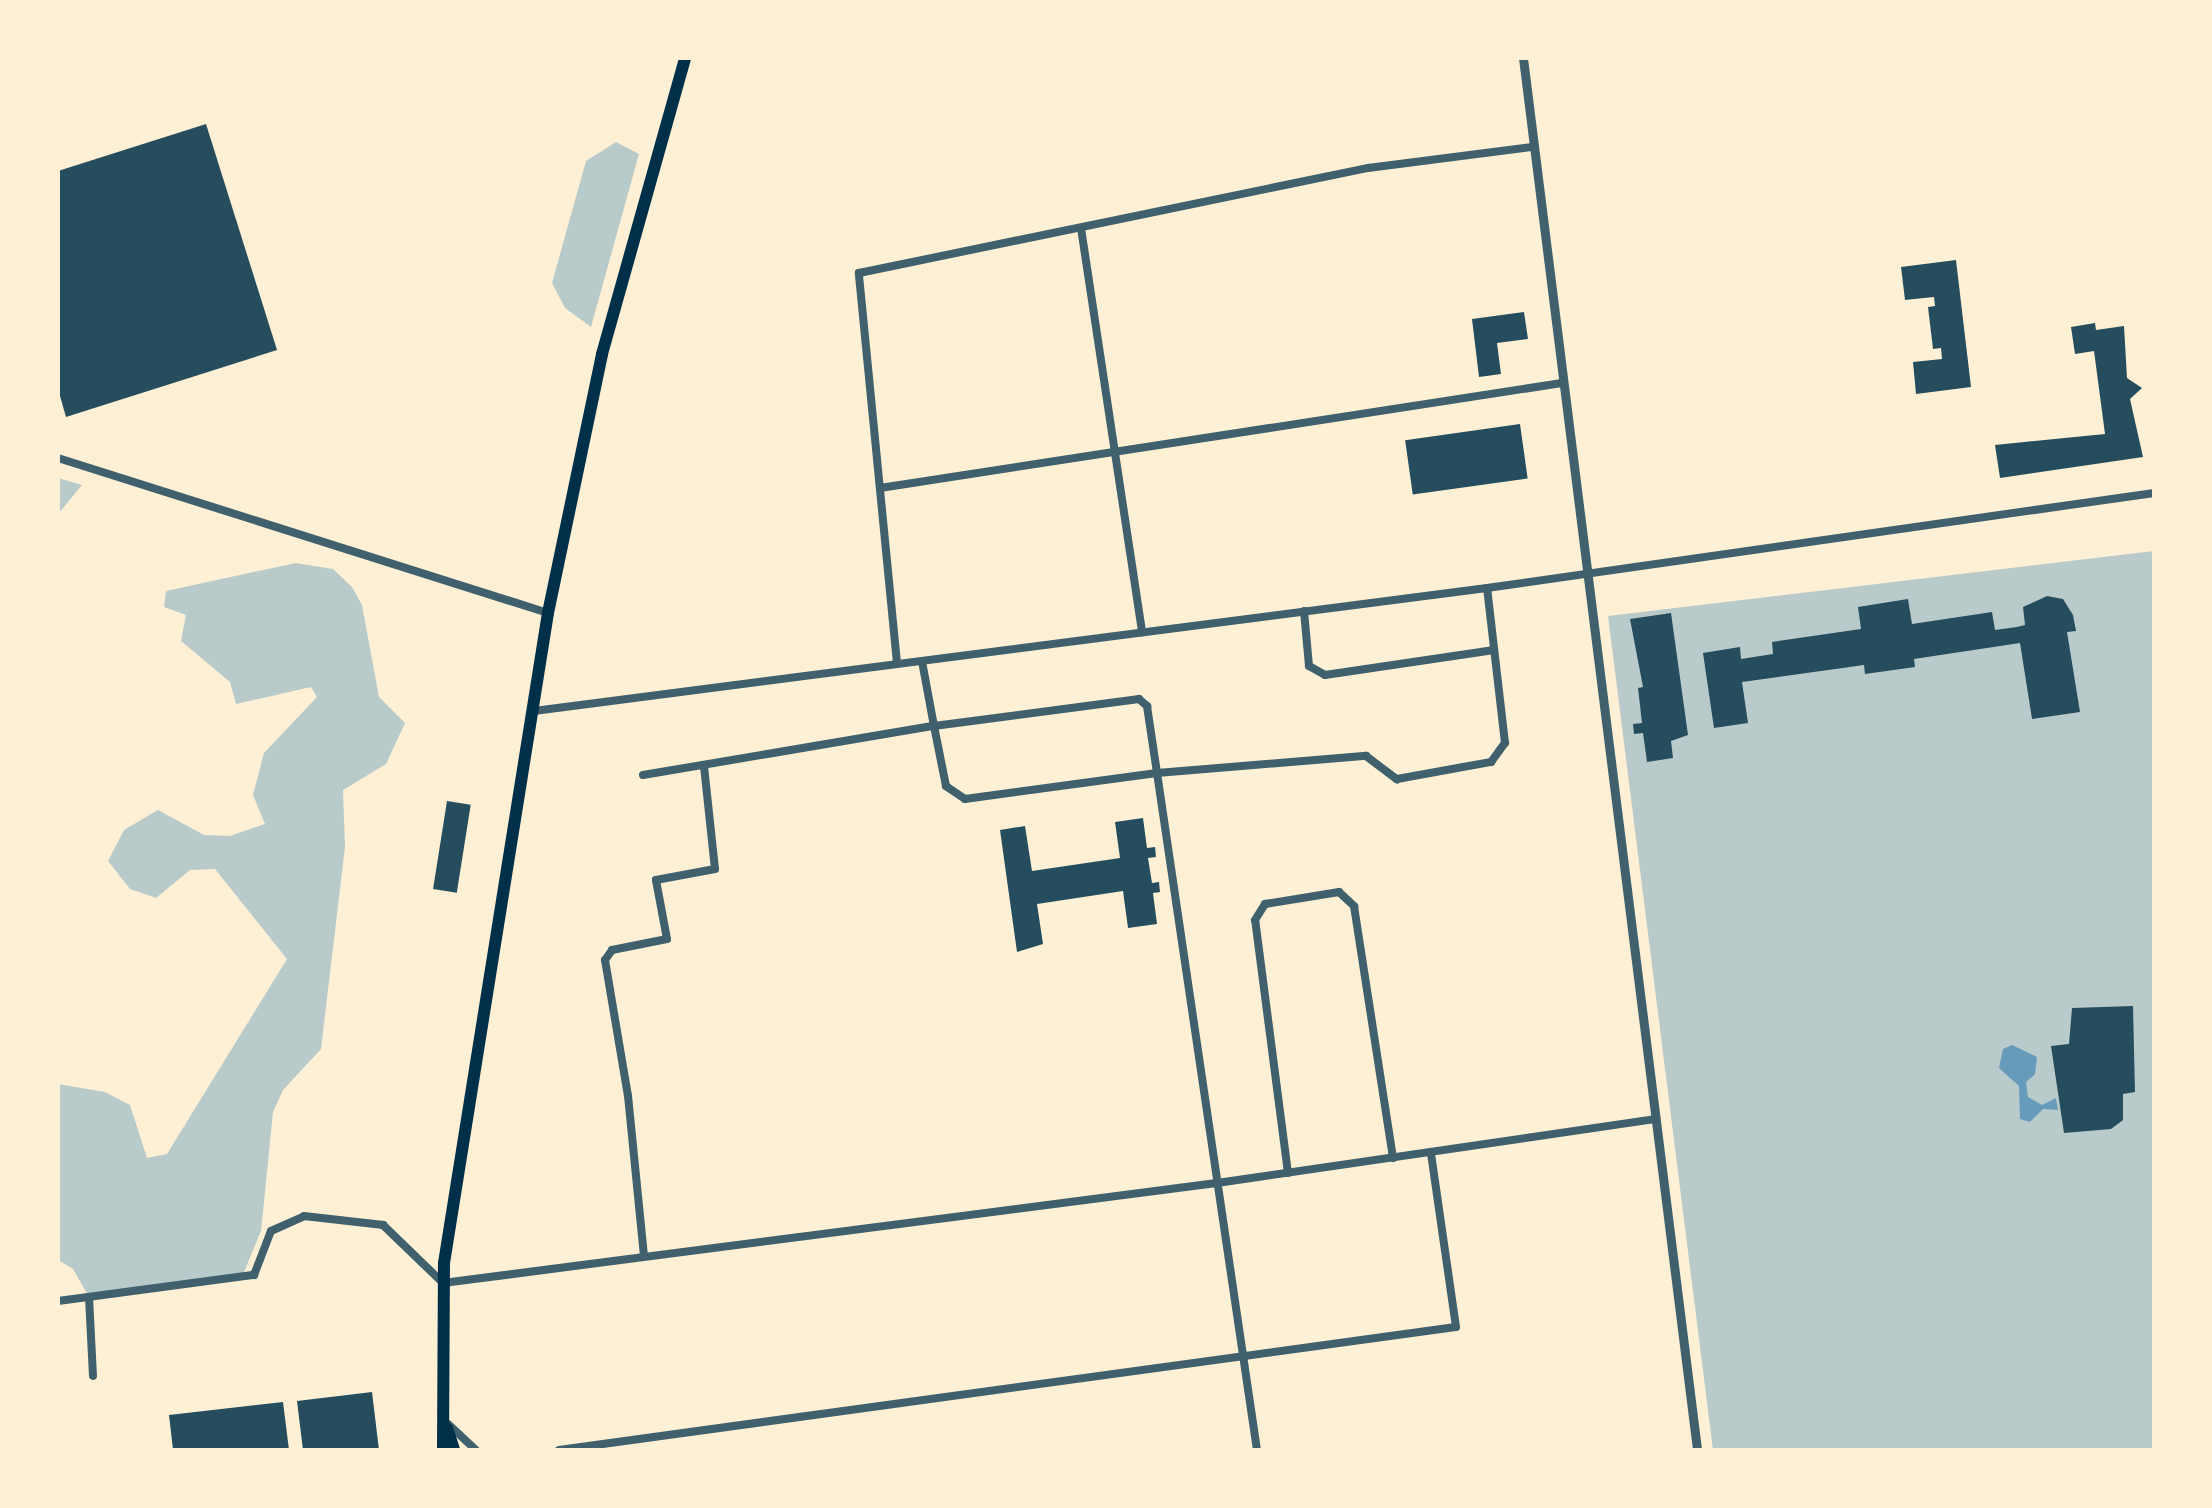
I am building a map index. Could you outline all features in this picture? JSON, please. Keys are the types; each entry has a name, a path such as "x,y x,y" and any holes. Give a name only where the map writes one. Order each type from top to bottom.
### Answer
{"highway":[{"path":"442,1450 443,1283 474,1048 548,614 602,354 685,58"},
{"path":"445,1421 454,1450"}],"street":[{"path":"1523,58 1583,573 1697,1450"},
{"path":"896,663 858,273 1368,168 1532,147"},
{"path":"1081,228 1142,632"},
{"path":"880,488 1117,448 1562,383"},
{"path":"58,458 548,614"},
{"path":"534,711 1487,588 2154,493"},
{"path":"922,661 946,786 965,799 1157,773 1366,756 1397,778 1491,762 1505,743 1487,588"},
{"path":"1304,611 1309,666 1325,675 1494,650"},
{"path":"643,776 934,726 1139,699 1147,706 1257,1450"},
{"path":"644,1256 628,1096 605,960 612,950 667,939 656,880 715,869 704,766"},
{"path":"1288,1173 1255,920 1265,904 1338,892 1354,906 1393,1158"},
{"path":"58,1302 254,1275 272,1231 304,1216 383,1225 443,1283 1217,1184 1656,1119"},
{"path":"559,1450 1456,1326 1431,1153"},
{"path":"88,1297 93,1376"},
{"path":"445,1421 476,1450"}],"shaded area":[{"path":"616,142 639,154 591,327 565,308 552,283 586,161"},
{"path":"58,478 82,485 58,514"},
{"path":"2154,551 2154,1450 1713,1450 1608,616"},
{"path":"296,563 333,569 352,587 362,605 379,697 405,723 386,764 343,790 345,847 321,1049 283,1090 273,1112 261,1231 242,1277 89,1297 73,1269 58,1260 58,1084 105,1092 130,1105 147,1158 167,1154 287,959 215,869 190,870 156,898 130,889 108,861 124,830 158,810 204,835 230,836 265,824 253,795 264,753 317,697 311,687 236,704 230,682 181,641 186,615 164,607 166,591"}],"water":[{"path":"2012,1045 2037,1057 2035,1074 2026,1082 2028,1097 2042,1105 2056,1098 2058,1110 2043,1109 2030,1122 2020,1119 2019,1086 1999,1068 2003,1049"}],"building":[{"path":"206,124 277,350 66,417 58,389 58,171"},
{"path":"1956,260 1971,387 1916,394 1913,362 1942,359 1941,348 1933,349 1928,307 1935,306 1934,297 1905,300 1901,267"},
{"path":"1524,312 1528,339 1497,343 1501,374 1479,377 1472,319"},
{"path":"2095,323 2096,330 2124,326 2127,378 2142,388 2130,399 2143,457 2000,478 1995,445 2105,434 2094,351 2075,354 2071,327"},
{"path":"1520,424 1528,478 1413,495 1405,440"},
{"path":"2047,596 2063,599 2073,615 2076,631 2067,632 2080,712 2032,719 2020,643 1914,659 1915,667 1865,674 1864,665 1742,682 1748,723 1714,728 1703,653 1740,647 1741,659 1773,654 1772,642 1861,629 1858,607 1908,599 1912,624 1992,612 1995,630 2017,627 2025,625 2023,607"},
{"path":"1671,613 1688,735 1671,741 1673,758 1647,762 1643,733 1634,734 1633,724 1642,723 1638,688 1643,687 1630,619"},
{"path":"447,801 471,805 457,893 433,889"},
{"path":"1143,818 1147,848 1155,847 1156,857 1148,858 1152,883 1159,882 1160,892 1153,893 1157,924 1128,928 1123,891 1037,904 1043,944 1017,952 1000,830 1025,826 1032,871 1120,858 1115,822"},
{"path":"2133,1006 2135,1092 2123,1094 2123,1120 2111,1129 2064,1133 2051,1046 2069,1044 2072,1008"},
{"path":"372,1392 379,1450 303,1450 297,1401"},
{"path":"283,1402 289,1450 173,1450 169,1415"}]}
